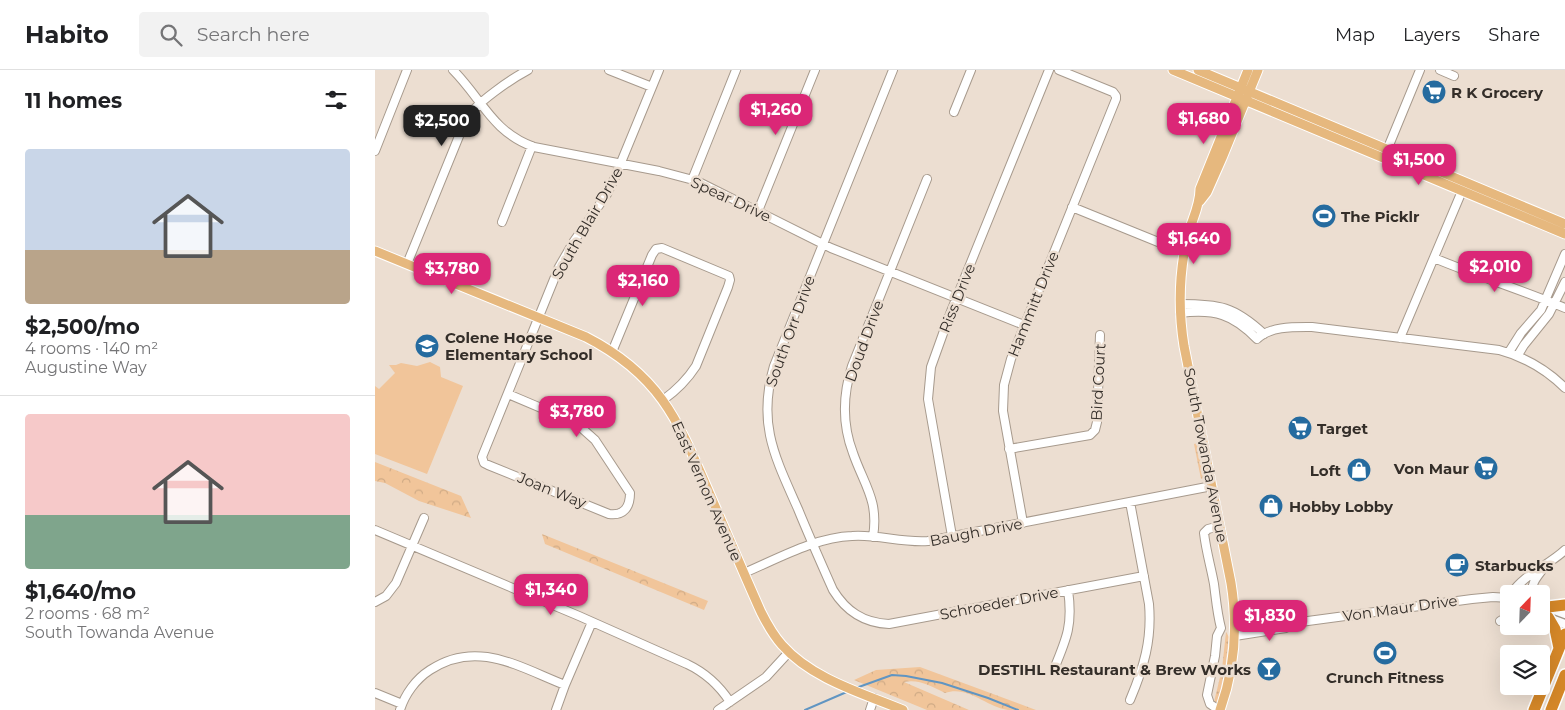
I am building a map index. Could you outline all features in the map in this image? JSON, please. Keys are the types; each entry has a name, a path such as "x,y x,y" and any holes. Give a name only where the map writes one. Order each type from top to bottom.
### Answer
{"highway":[{"path":"1550,609 1565,605"},
{"path":"1550,621 1555,629 1559,649"},
{"path":"1534,710 1565,634"},
{"path":"1551,710 1565,675"}],"main road":[{"path":"1173,70 1243,94 1387,150 1473,184 1565,224"},
{"path":"1198,70 1243,94 1419,174 1565,234"},
{"path":"1243,94 1248,70"},
{"path":"1243,94 1257,70"},
{"name":"South Towanda Avenue","path":"1220,710 1232,668 1235,630 1233,595 1184,346 1180,308 1180,285 1189,232 1200,201 1207,192 1223,158 1243,94"},
{"path":"1419,174 1433,176 1463,188 1473,184"},
{"name":"East Vernon Avenue","path":"375,251 586,337 612,352 637,371 663,400 679,425 767,625 789,652 811,669 833,681 903,710"}],"street":[{"path":"375,151 407,70"},
{"name":"Spear Drive","path":"453,70 502,129 522,142 532,146 676,175 692,180 823,244 1024,326"},
{"path":"407,264 464,123 480,104 509,81 528,70"},
{"path":"609,70 652,87"},
{"name":"South Blair Drive","path":"483,460 484,452 555,278 567,252 603,200 621,164 659,70"},
{"path":"692,180 737,70"},
{"path":"758,212 815,70"},
{"name":"South Orr Drive","path":"856,615 842,603 833,590 813,545 775,455 768,430 767,405 769,385 774,366 893,70"},
{"path":"954,112 971,70"},
{"name":"Riss Drive","path":"952,536 930,419 928,399 933,359 1049,70"},
{"name":"Hammitt Drive","path":"1023,523 1003,411 1003,394 1008,368 1115,103 1116,96 1113,92 1059,70"},
{"path":"1387,150 1420,70"},
{"path":"1440,70 1454,76"},
{"path":"502,222 532,146"},
{"name":"Doud Drive","path":"873,537 875,520 873,501 851,447 847,432 845,403 848,380 927,179"},
{"path":"1400,338 1461,191"},
{"path":"1072,207 1173,248 1185,250"},
{"path":"612,352 652,255 657,248 662,248 726,274 729,278 728,287 696,366 681,386 663,400"},
{"path":"1509,352 1521,333 1541,310 1565,254"},
{"path":"1434,258 1463,271 1507,285 1565,308"},
{"path":"1518,355 1555,304 1565,282"},
{"path":"1180,308 1210,304 1227,309 1250,322 1264,334"},
{"path":"1180,308 1225,315 1245,327 1257,340 1264,334 1285,328 1309,327 1509,352 1545,370 1565,388"},
{"name":"Bird Court","path":"1009,449 1090,434 1095,430 1097,422 1100,335"},
{"name":"Joan Way","path":"483,460 488,465 609,514 624,512 629,504 630,494 592,437 567,418 508,394"},
{"name":"Baugh Drive","path":"744,573 832,538 845,536 873,537 920,542 1212,486"},
{"path":"1130,502 1149,604 1149,642 1142,672 1130,700"},
{"path":"375,602 386,596 393,589 424,518"},
{"path":"1220,526 1207,529 1204,533 1214,583 1217,617 1221,628 1217,636 1207,695 1210,704 1220,710"},
{"path":"375,530 697,668 713,680 730,702"},
{"path":"1517,585 1565,550"},
{"path":"1532,585 1535,578 1547,564"},
{"name":"Schroeder Drive","path":"856,615 873,622 884,624 899,623 1144,576"},
{"path":"1054,669 1066,641 1069,628 1071,608 1068,590"},
{"name":"Von Maur Drive","path":"1221,628 1235,630 1283,619 1293,623 1473,598 1500,597"},
{"path":"1550,612 1565,614"},
{"path":"1550,615 1565,624"},
{"path":"555,710 592,622"},
{"path":"717,710 766,677 789,652"},
{"path":"375,693 401,707 413,686 427,672 440,664 467,656 495,658 565,685"},
{"path":"870,710 873,698"}],"green space":[{"path":"430,362 440,367 441,377 463,386 427,474 375,454 375,386 379,389 395,373 389,365 401,363 417,366"},
{"path":"1197,443 1204,478 1201,479 1194,444"},
{"path":"375,462 461,496 471,518 419,501 385,483 375,481"},
{"path":"542,534 708,601 704,610 545,544"},
{"path":"1226,632 1229,637 1225,669 1218,700 1214,702 1222,669"},
{"path":"920,667 1036,710 1008,710 969,694 953,691 945,693 920,682 904,682 969,710 927,710 854,680 876,670"}],"waterway":[{"path":"856,688 892,675 906,676 942,683 1018,710"},
{"path":"805,710 849,691"}],"place":[{"name":"R K Grocery","path":"1434,92"},
{"name":"The Picklr","path":"1324,216"},
{"name":"Colene Hoose Elementary School","path":"427,346"},
{"name":"Target","path":"1300,428"},
{"name":"Von Maur","path":"1486,468"},
{"name":"Loft","path":"1359,470"},
{"name":"Hobby Lobby","path":"1271,506"},
{"name":"Starbucks","path":"1457,565"},
{"name":"Crunch Fitness","path":"1385,653"},
{"name":"DESTIHL Restaurant & Brew Works","path":"1269,669"}]}
